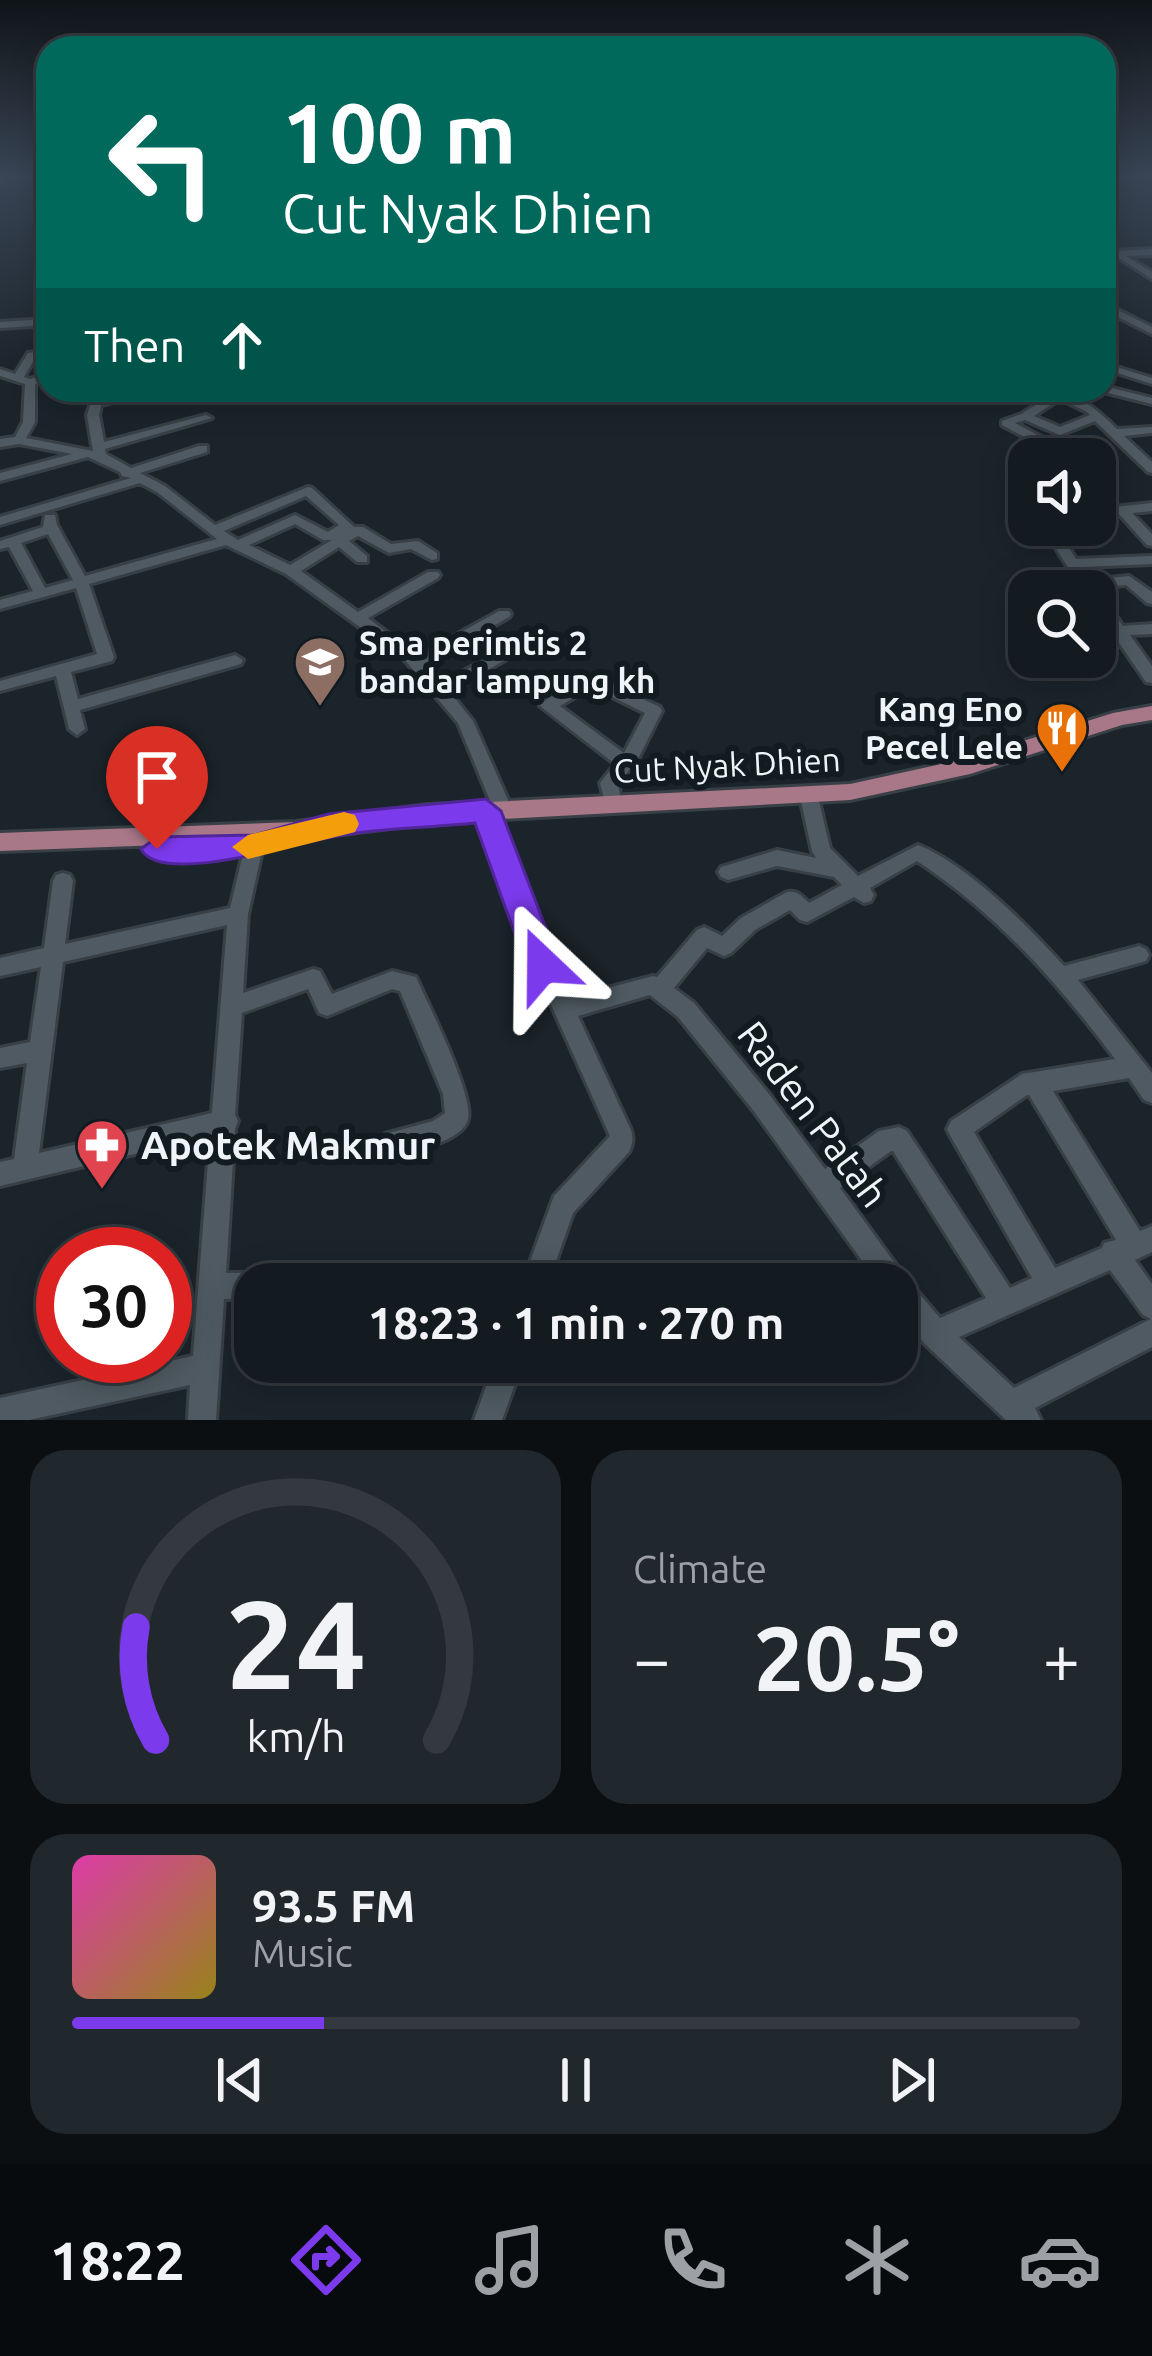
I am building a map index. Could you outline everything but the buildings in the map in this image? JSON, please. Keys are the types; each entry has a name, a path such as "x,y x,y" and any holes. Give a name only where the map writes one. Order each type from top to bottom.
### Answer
{"main road":[{"name":"Cut Nyak Dhien","path":"30,847 255,840 296,831 494,810 809,796 950,771 1120,718 1152,713"},
{"path":"0,842 30,847"},
{"path":"0,853 30,847"}],"street":[{"path":"1116,251 1152,252"},
{"path":"1116,254 1152,276"},
{"path":"1116,312 1149,328"},
{"path":"1116,318 1126,317"},
{"path":"0,326 36,323"},
{"path":"0,342 14,324"},
{"path":"22,434 24,380 36,355"},
{"path":"1116,370 1152,381"},
{"path":"0,372 24,380 36,378"},
{"path":"1116,392 1152,401"},
{"path":"96,452 98,402"},
{"path":"1034,438 1006,423 1042,402"},
{"path":"1072,402 1097,416 1152,469"},
{"path":"1130,404 1151,431"},
{"path":"1025,416 1060,431 1097,416"},
{"path":"0,478 206,418"},
{"path":"0,429 96,452 193,511 226,539 291,571 417,663 476,740 528,931 622,1140 563,1205 542,1263"},
{"path":"1113,433 1151,431"},
{"path":"0,442 22,434"},
{"path":"0,521 49,509 203,448"},
{"path":"0,605 295,519 328,537 348,526 308,490 226,539"},
{"path":"1116,510 1152,507"},
{"path":"0,686 106,657 81,581 52,528 49,509"},
{"path":"1121,509 1152,542"},
{"path":"41,595 7,543 52,528"},
{"path":"291,571 361,530 389,549 413,544 432,556"},
{"path":"340,541 362,559"},
{"path":"1061,546 1076,570"},
{"path":"1071,563 1152,560"},
{"path":"356,619 433,575"},
{"path":"1116,584 1129,580 1152,600"},
{"path":"417,663 504,614"},
{"path":"1116,624 1152,678"},
{"path":"1122,631 1152,629"},
{"path":"438,692 526,643"},
{"path":"71,707 235,660"},
{"path":"62,669 77,729"},
{"path":"613,805 609,783 626,763 654,714 649,705 591,680 548,706 626,763"},
{"path":"809,796 817,842 861,892"},
{"path":"202,1420 238,914 255,840"},
{"path":"563,1010 641,987 663,991 674,965 704,935 724,946 748,923 792,899 807,914 861,892 918,852 951,874 1060,976 1152,1092"},
{"path":"728,872 777,858 838,870"},
{"path":"25,1164 63,881"},
{"path":"0,968 238,914"},
{"path":"1060,976 1138,955"},
{"path":"232,1006 313,978 327,1006 392,980 408,984 455,1094 457,1118 439,1132 393,1142"},
{"name":"Raden Patah","path":"663,991 686,1010 880,1263"},
{"path":"0,1058 42,1050"},
{"path":"1048,1282 959,1136 963,1124 1013,1088 1135,1066"},
{"path":"1035,1083 1132,1245 1152,1306"},
{"path":"0,1174 25,1164 226,1120"},
{"path":"824,1185 887,1139 899,1139 1004,1302"},
{"path":"935,1334 1132,1245"},
{"path":"213,1286 234,1286"},
{"name":"Raden Patah","path":"918,1313 1019,1412"},
{"path":"1019,1412 1152,1332"},
{"path":"0,1412 207,1367"},
{"path":"488,1420 501,1383"}],"slow traffic":[{"path":"248,847 296,831 344,824"}],"place":[{"name":"Sma perimtis 2 bandar lampung kh","path":"320,708"},
{"name":"Kang Eno Pecel Lele","path":"1062,774"},
{"name":"Apotek Makmur","path":"102,1191"}],"route":[{"path":"157,849 254,847 296,831 328,826 486,811 543,965"}]}
